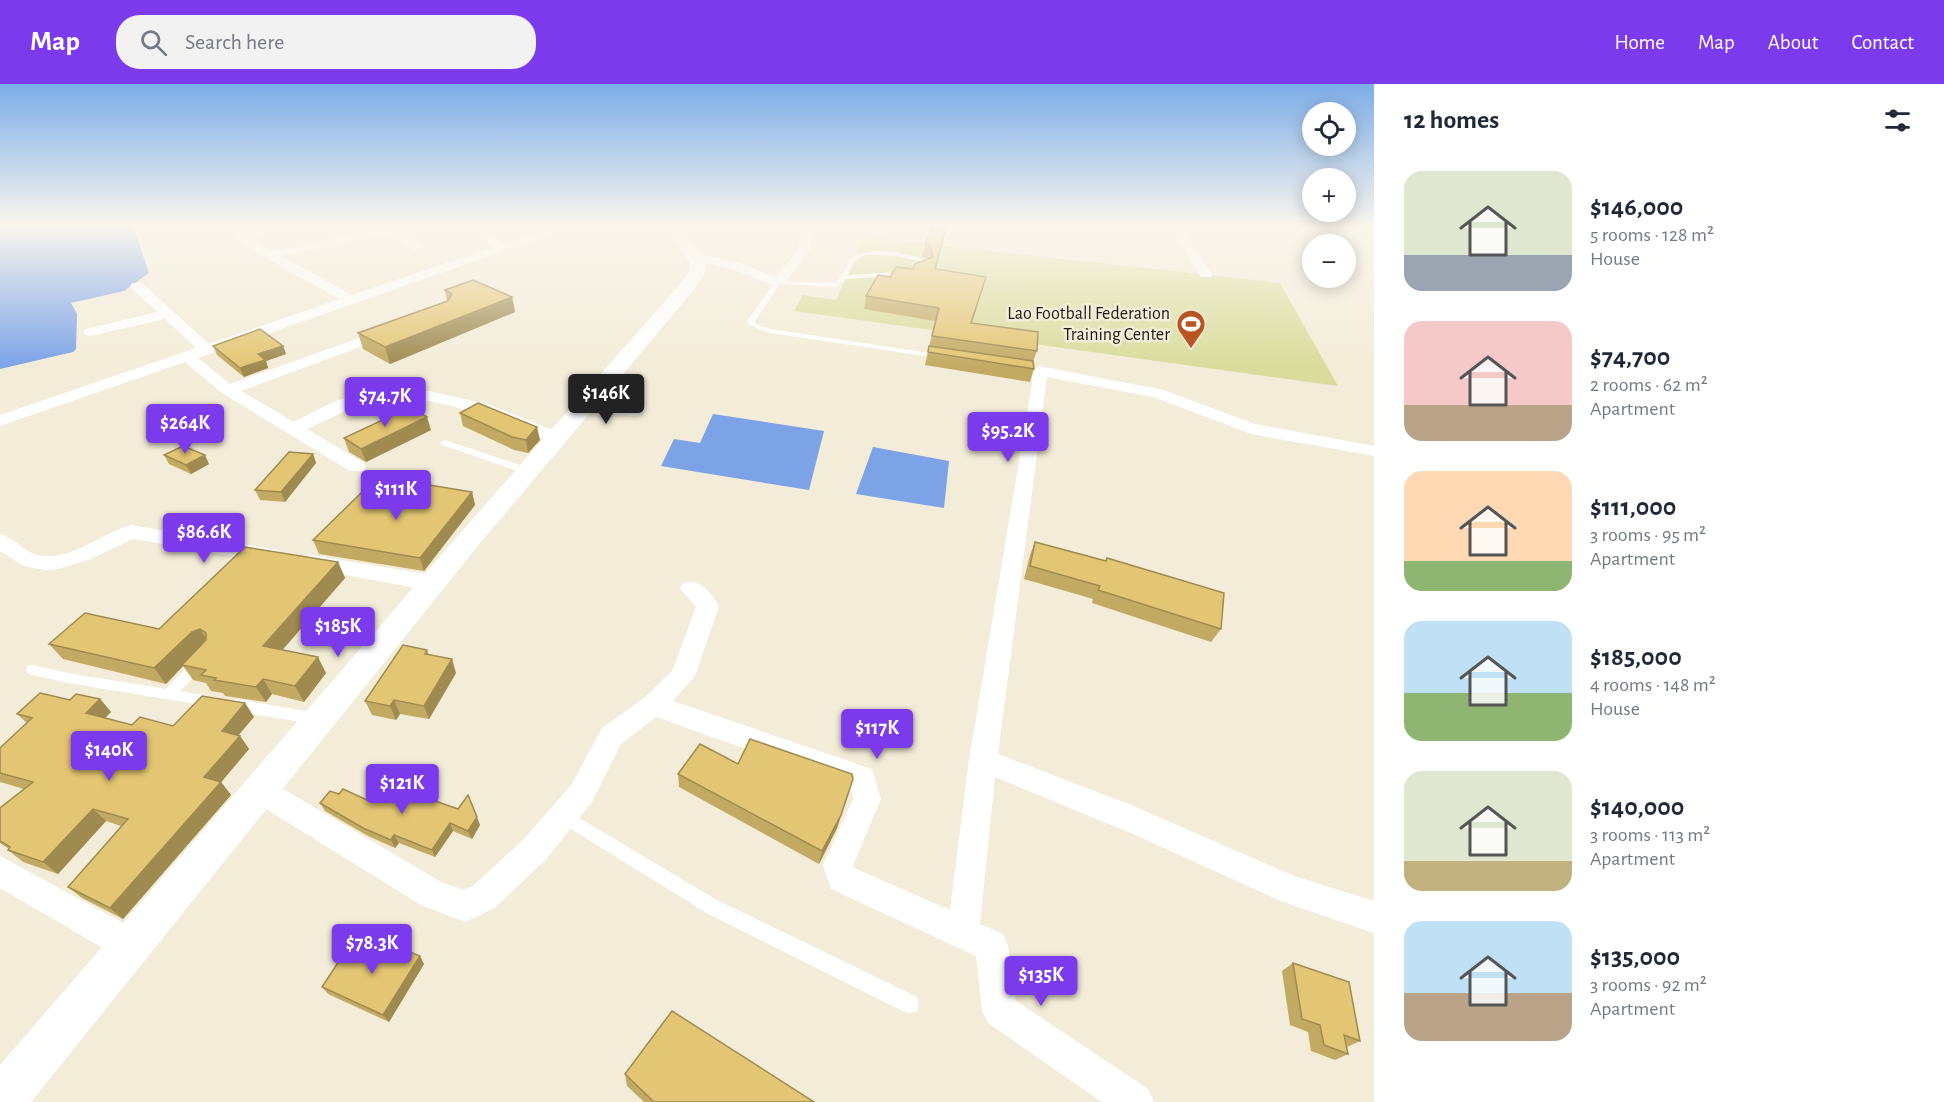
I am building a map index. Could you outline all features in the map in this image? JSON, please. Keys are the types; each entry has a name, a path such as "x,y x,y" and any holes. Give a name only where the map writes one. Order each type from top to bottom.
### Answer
{"street":[{"path":"303,274 352,301"},
{"path":"0,421 189,358 427,274"},
{"path":"0,1102 433,583 696,274"},
{"path":"757,274 778,282 785,274"},
{"path":"137,286 208,351"},
{"path":"90,332 168,314"},
{"path":"228,390 402,327"},
{"path":"189,358 228,390 357,466"},
{"path":"963,933 983,760 1040,384 1033,370 1157,393 1251,429 1374,451"},
{"path":"294,429 359,399 429,396 482,408 557,438"},
{"path":"586,405 632,411"},
{"path":"0,541 32,561 61,563 85,554 115,537 131,532 433,583"},
{"path":"260,790 432,894 465,906 484,897 536,848 582,793 611,736 653,705 682,676 708,606 691,588"},
{"path":"653,705 862,778 867,799 837,865 842,878 991,946 1000,1011 1135,1102"},
{"path":"983,760 1119,813 1270,880 1353,912 1374,917"},
{"path":"0,871 130,945"}],"lane":[{"path":"846,274 836,285 778,282 751,321 758,328 948,358"},
{"path":"844,277 890,274"},
{"path":"445,443 528,471"},
{"path":"169,694 209,652"},
{"path":"33,670 68,678 319,719"},
{"path":"564,816 711,906 910,1004"}],"green space":[{"name":"Lao Football Federation Training Center","path":"848,274 1194,274 1280,283 1338,386 794,311 803,295 836,300"}],"water":[{"path":"0,274 148,274 124,291 71,303 77,314 76,349 73,352 0,369"},
{"path":"713,414 824,431 809,490 661,466 674,439 700,443"},
{"path":"873,447 949,461 944,508 856,494"}],"building":[{"path":"892,274 964,274 986,277 971,323 1038,332 1037,351 932,336 939,308 866,296 878,275 890,277"},
{"path":"473,280 512,297 385,347 358,333 448,301 452,294 445,290"},
{"path":"260,329 283,346 258,354 265,360 240,368 213,346"},
{"path":"929,346 1033,361 1034,369 928,352"},
{"path":"478,403 537,427 526,440 512,437 460,413"},
{"path":"410,407 427,417 361,449 344,438"},
{"path":"183,446 205,455 186,465 164,455"},
{"path":"289,452 313,454 281,492 255,490"},
{"path":"417,483 472,492 420,558 313,540 361,493 402,500"},
{"path":"1035,542 1106,561 1107,558 1224,593 1221,629 1098,590 1100,586 1030,566"},
{"path":"245,547 338,562 263,646 318,657 295,686 263,679 256,687 214,680 216,678 201,675 206,670 182,665 206,640 206,633 200,629 192,632 154,668 49,644 85,613 159,629"},
{"path":"403,645 427,650 425,654 452,659 424,706 394,700 390,706 365,701"},
{"path":"40,693 70,700 76,694 100,699 86,713 132,725 140,717 173,726 202,696 245,703 222,731 240,736 204,777 221,782 110,908 68,887 128,819 93,809 43,862 8,850 10,847 0,841 0,808 33,782 0,773 0,748 32,718 17,714"},
{"path":"750,739 852,774 853,779 841,815 822,851 678,774 700,744 738,764"},
{"path":"393,786 458,809 468,795 477,817 468,831 450,823 432,850 394,835 391,840 363,828 320,803 330,791 339,794 343,789 367,800 371,795 383,799"},
{"path":"378,939 420,956 383,1015 322,987 349,946 368,955"},
{"path":"1293,963 1349,982 1360,1041 1344,1035 1348,1054 1324,1045 1320,1025 1302,1019"},
{"path":"672,1011 814,1102 654,1102 625,1074"}],"place":[{"name":"Lao Football Federation Training Center","path":"1191,350"}]}
